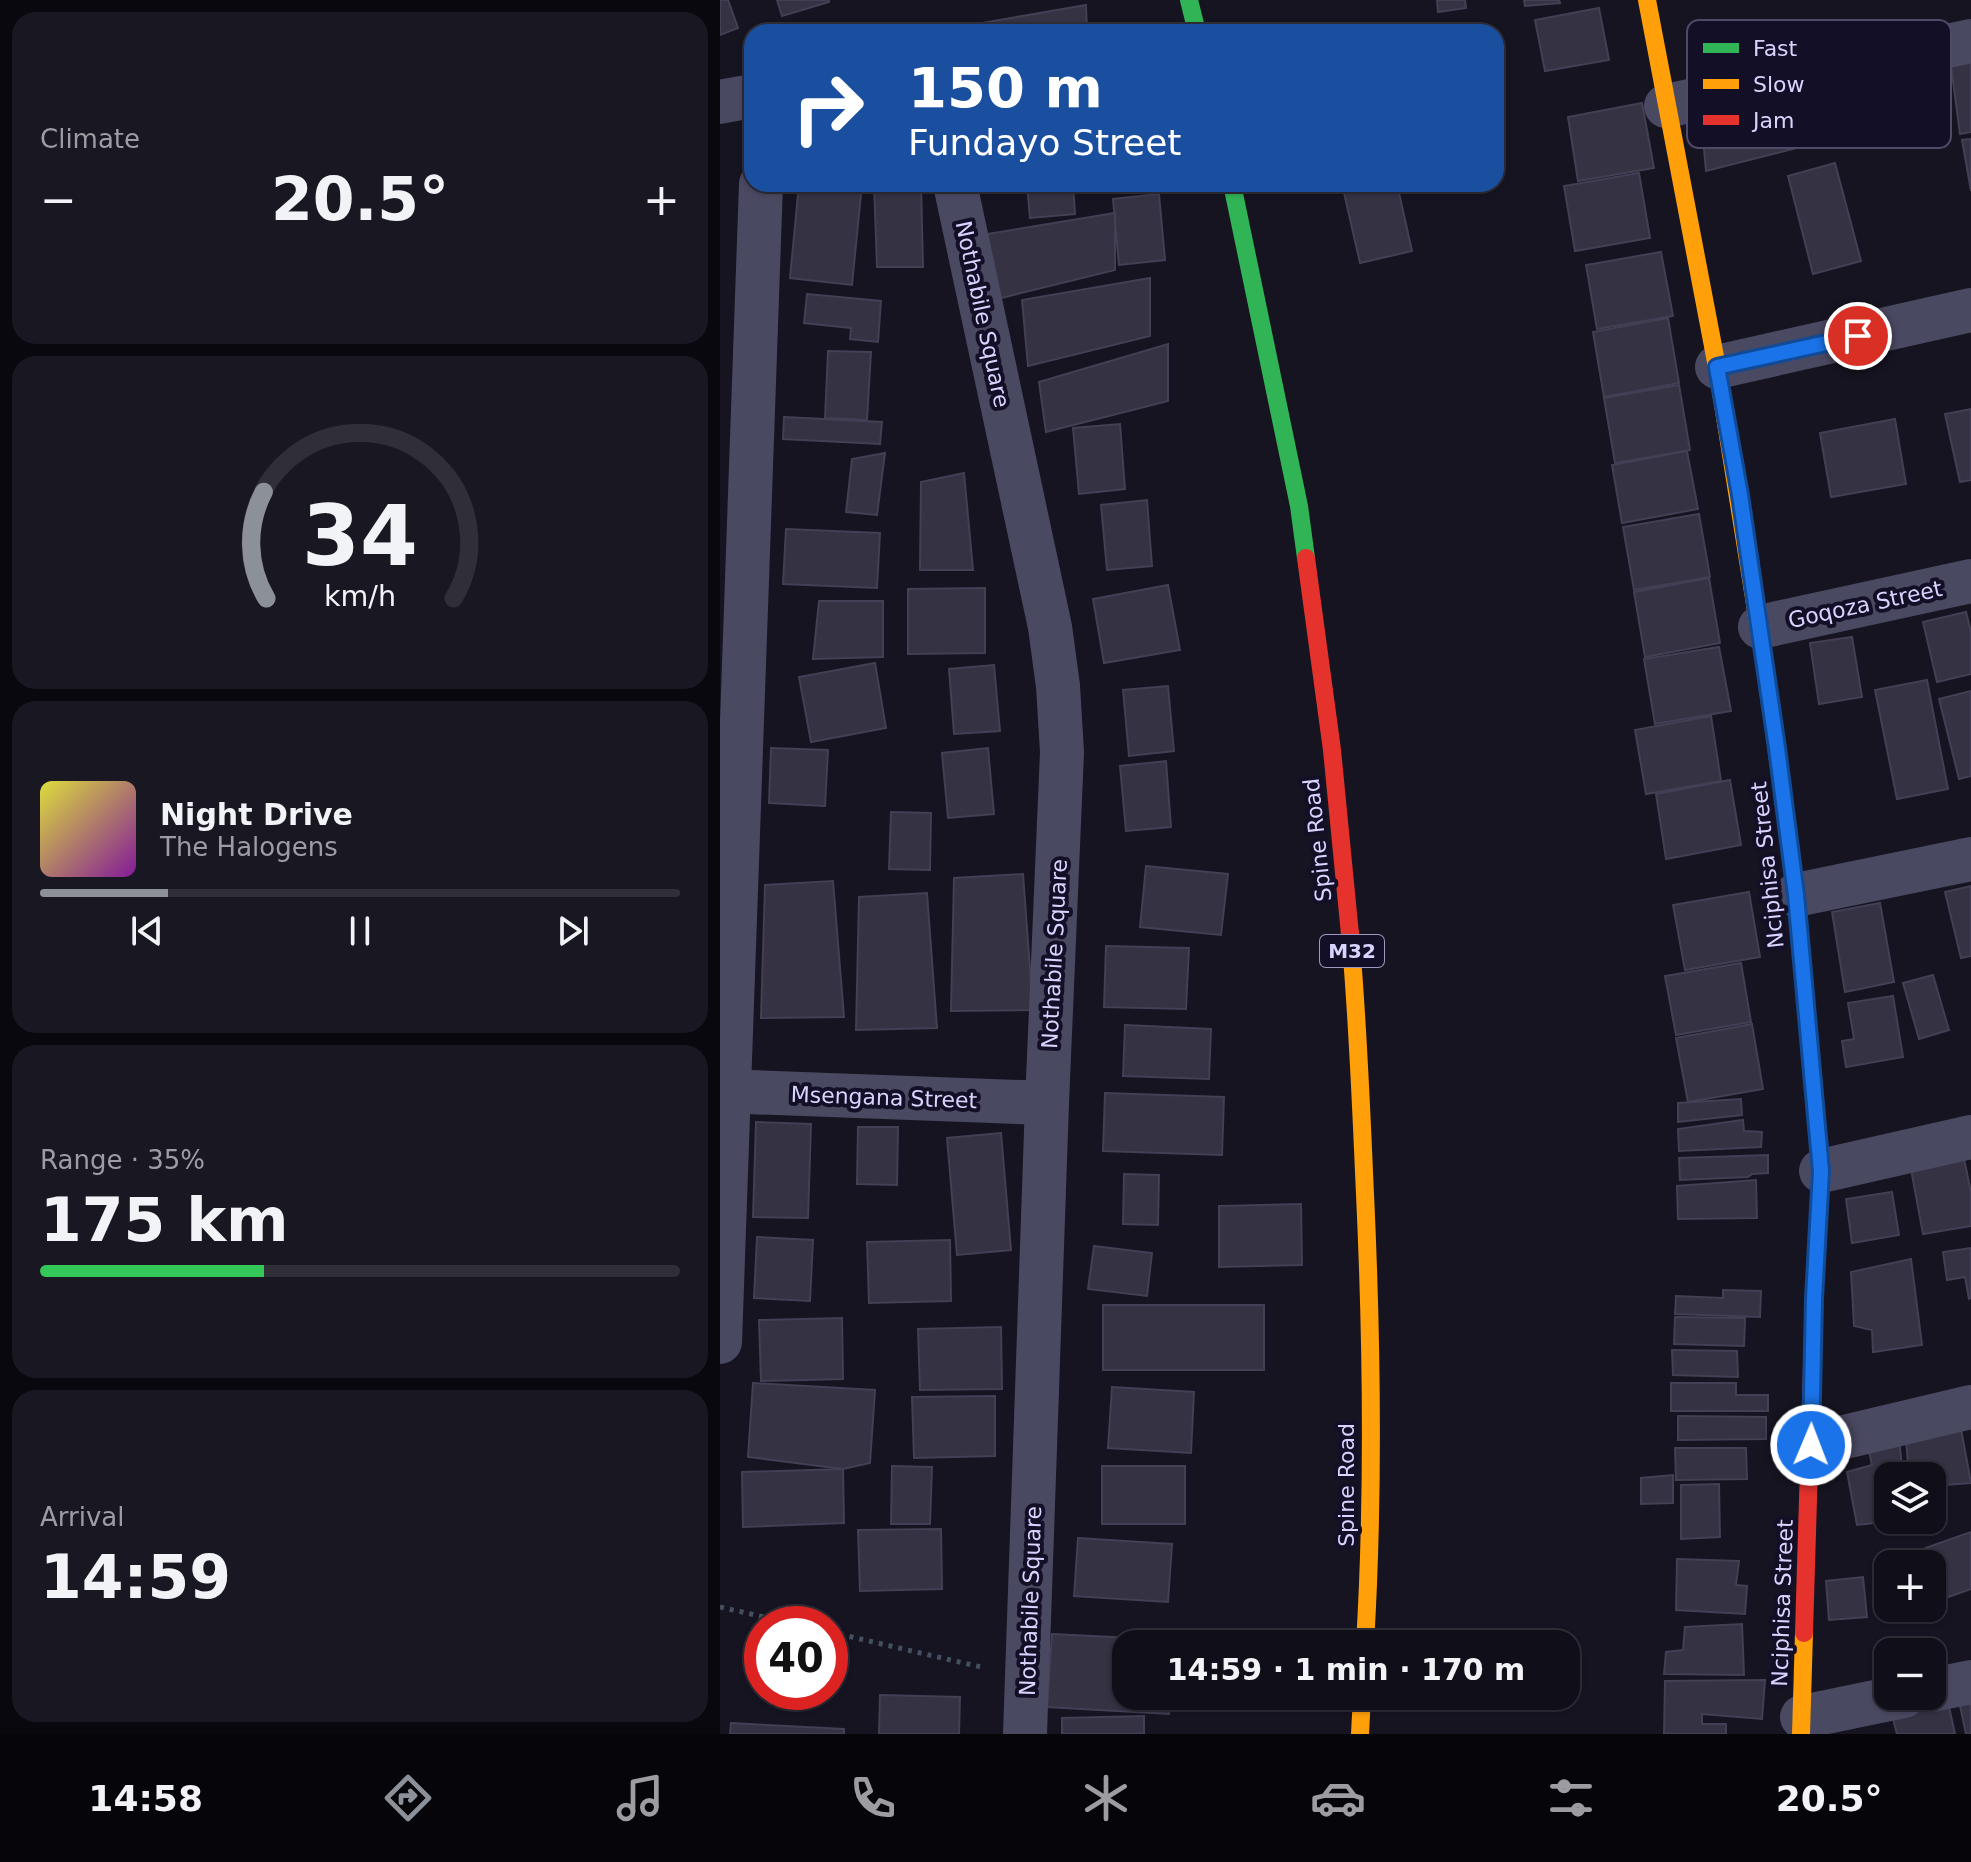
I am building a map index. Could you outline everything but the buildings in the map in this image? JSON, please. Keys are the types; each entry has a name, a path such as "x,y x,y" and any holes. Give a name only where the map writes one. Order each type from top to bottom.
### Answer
{"street":[{"path":"1189,0 1195,24"},
{"name":"Nciphisa Street","path":"1647,0 1717,367 1760,627 1796,895 1821,1171 1801,1726"},
{"path":"1951,45 1971,41"},
{"path":"720,102 744,98"},
{"path":"1666,106 1687,102"},
{"path":"720,1342 725,1092 761,192"},
{"name":"Nothabile Square","path":"957,192 1048,613 1058,686 1062,752 1025,1734"},
{"name":"Spine Road","path":"1234,192 1299,506 1332,750 1345,881 1357,1014 1369,1287 1371,1547 1366,1630"},
{"path":"1717,367 1971,310"},
{"name":"Goqoza Street","path":"1760,627 1971,581"},
{"path":"1796,895 1971,859"},
{"name":"Msengana Street","path":"725,1092 1047,1103"},
{"path":"1821,1171 1971,1137"},
{"path":"1811,1445 1971,1407"},
{"path":"1946,1687 1971,1682"},
{"path":"1801,1726 1874,1705"},
{"path":"1360,1734 1361,1710"}],"path":[{"path":"720,1607 744,1612"},
{"path":"848,1636 1027,1678"}],"traffic: fast":[{"path":"1189,0 1195,24"},
{"path":"1234,192 1299,506 1306,558"},
{"path":"1768,685 1796,895 1814,1090"}],"traffic: slow":[{"path":"1647,0 1717,367 1768,685"},
{"path":"1350,934 1361,1096 1370,1363 1371,1475 1366,1630"},
{"path":"1801,1734 1804,1633"},
{"path":"1360,1734 1361,1710"}],"traffic: jam":[{"path":"1306,558 1332,750 1350,934"},
{"path":"1804,1633 1821,1171 1814,1090"}],"route":[{"path":"1811,1445 1821,1171 1796,895 1777,748 1740,495 1717,367 1858,336"}]}
